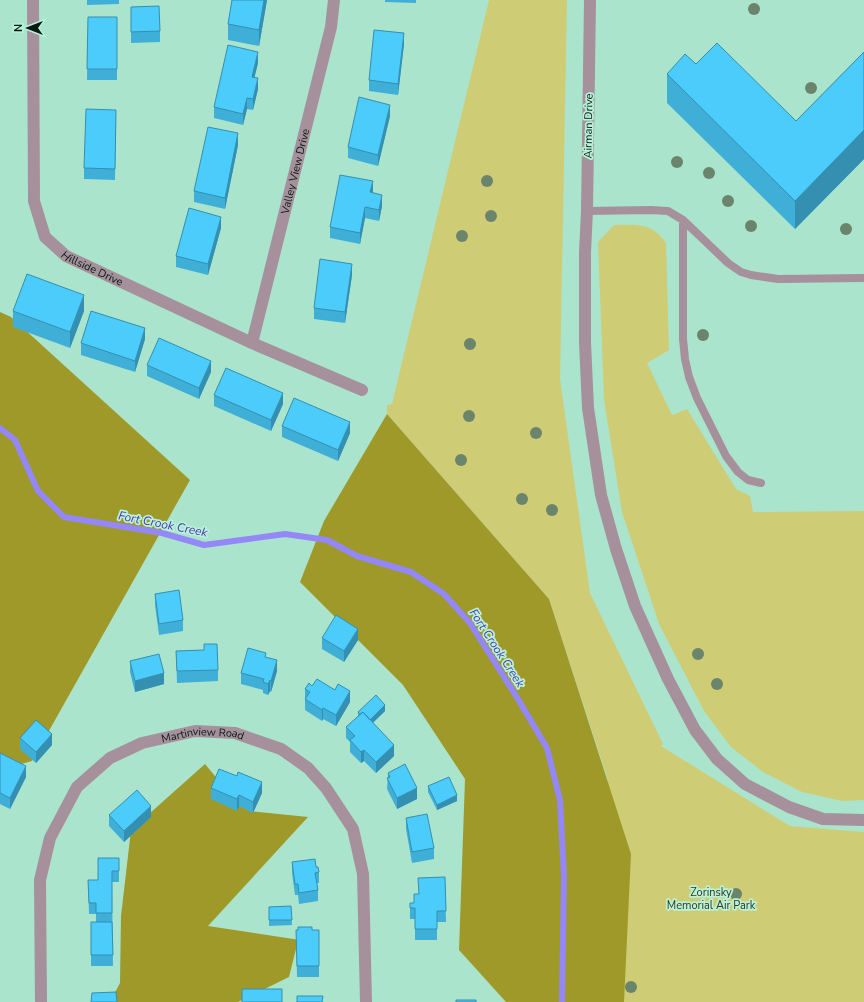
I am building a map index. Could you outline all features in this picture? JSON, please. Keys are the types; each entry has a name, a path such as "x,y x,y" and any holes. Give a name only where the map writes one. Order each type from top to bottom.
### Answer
{"street":[{"name":"Hillside Drive","path":"33,0 34,201 45,237 66,256 252,343 362,390"},
{"name":"Valley View Drive","path":"252,343 331,27 334,0"},
{"name":"Airman Drive","path":"590,0 584,342 588,408 601,495 616,549 635,606 668,679 695,730 717,759 744,784 789,807 823,819 864,820"},
{"name":"Martinview Road","path":"41,1002 40,880 50,838 77,787 110,758 142,743 196,731 235,733 281,749 308,768 326,788 353,829 363,874 366,1002"}],"lane":[{"path":"587,211 668,211 683,220 728,262 741,272 751,275 778,279 864,278"},
{"path":"683,220 683,339 689,377 697,398 726,456 738,472 748,480 761,483"}],"green space":[{"name":"Zorinsky Memorial Air Park","path":"489,0 567,0 560,379 590,593 663,744 661,746 790,826 864,832 864,1002 600,1002 585,795 608,780 549,599 387,414 387,405 392,404"},
{"path":"614,225 636,225 649,228 661,236 666,243 669,350 647,363 672,415 687,409 736,489 750,496 753,512 864,511 864,800 842,801 802,792 763,772 731,747 704,711 659,624 622,512 604,400 598,242"}],"shaded area":[{"path":"0,312 11,317 190,480 32,761 0,770"},
{"path":"387,414 549,599 631,854 624,1002 506,1002 459,950 465,779 403,685 300,582 324,521"},
{"path":"205,764 235,800 249,811 308,817 208,926 300,940 298,941 289,977 238,1002 110,1002 120,983 121,916 131,830"}],"building":[{"path":"232,0 264,0 259,30 228,24"},
{"path":"159,6 160,31 131,32 131,7"},
{"path":"88,17 117,17 117,69 87,69"},
{"path":"374,30 404,33 398,84 369,80"},
{"path":"717,43 796,121 864,52 864,130 795,201 667,74 685,54 696,64"},
{"path":"228,45 258,52 252,77 258,78 253,99 247,98 243,114 214,107"},
{"path":"359,97 390,105 378,155 348,147"},
{"path":"86,109 116,110 115,169 84,168"},
{"path":"208,127 238,133 225,198 194,191"},
{"path":"340,175 373,181 370,192 382,195 379,210 365,207 360,233 330,227"},
{"path":"189,208 221,217 208,264 176,256"},
{"path":"320,259 352,264 345,312 314,308"},
{"path":"27,274 84,295 70,332 13,311"},
{"path":"91,311 145,328 135,361 81,343"},
{"path":"159,338 211,361 199,388 147,365"},
{"path":"226,368 283,393 271,420 214,395"},
{"path":"294,398 350,422 338,450 282,426"},
{"path":"179,590 183,620 159,624 155,594"},
{"path":"336,615 358,629 344,651 322,638"},
{"path":"204,644 217,644 218,670 177,671 176,651 204,650"},
{"path":"248,648 266,653 265,657 277,660 271,681 270,680 268,684 263,682 264,679 241,673"},
{"path":"159,654 164,673 135,681 130,661"},
{"path":"317,679 335,690 338,684 350,691 336,715 323,708 322,710 305,699 310,692 305,689 309,683 312,686"},
{"path":"376,695 385,705 370,720 363,712 360,714 358,712"},
{"path":"363,712 394,745 376,762 364,750 361,752 350,740 355,736 346,727"},
{"path":"36,720 52,734 36,752 20,738"},
{"path":"0,753 26,766 10,798 0,793"},
{"path":"405,764 417,788 397,798 387,778 390,777 388,773"},
{"path":"219,769 237,776 238,772 262,782 253,802 239,795 237,799 211,788"},
{"path":"449,777 457,795 437,805 428,786"},
{"path":"137,790 151,806 124,831 109,815"},
{"path":"427,814 434,848 412,852 406,818"},
{"path":"98,858 119,858 119,871 112,871 112,913 96,913 96,903 89,903 88,880 98,880"},
{"path":"315,859 316,867 318,867 319,872 315,873 318,890 299,893 298,884 295,884 292,862"},
{"path":"445,877 446,911 437,911 437,929 415,929 415,908 410,908 410,903 414,903 414,894 419,894 418,878"},
{"path":"291,906 292,920 269,920 269,907"},
{"path":"91,922 112,922 113,955 91,955"},
{"path":"298,927 312,927 312,930 319,930 319,966 297,966 296,930 298,930"},
{"path":"242,989 282,989 282,1002 242,1002"},
{"path":"116,992 117,1002 91,1002 92,993"},
{"path":"297,996 323,996 322,1002 297,1002"},
{"path":"456,1000 476,1000 476,1002 456,1002"}],"waterway":[{"name":"Fort Crook Creek","path":"0,428 15,440 38,491 64,517 162,533 204,545 285,534 327,540 357,556 411,572 444,594 470,623 547,748 560,800 564,877 562,1002"}]}
